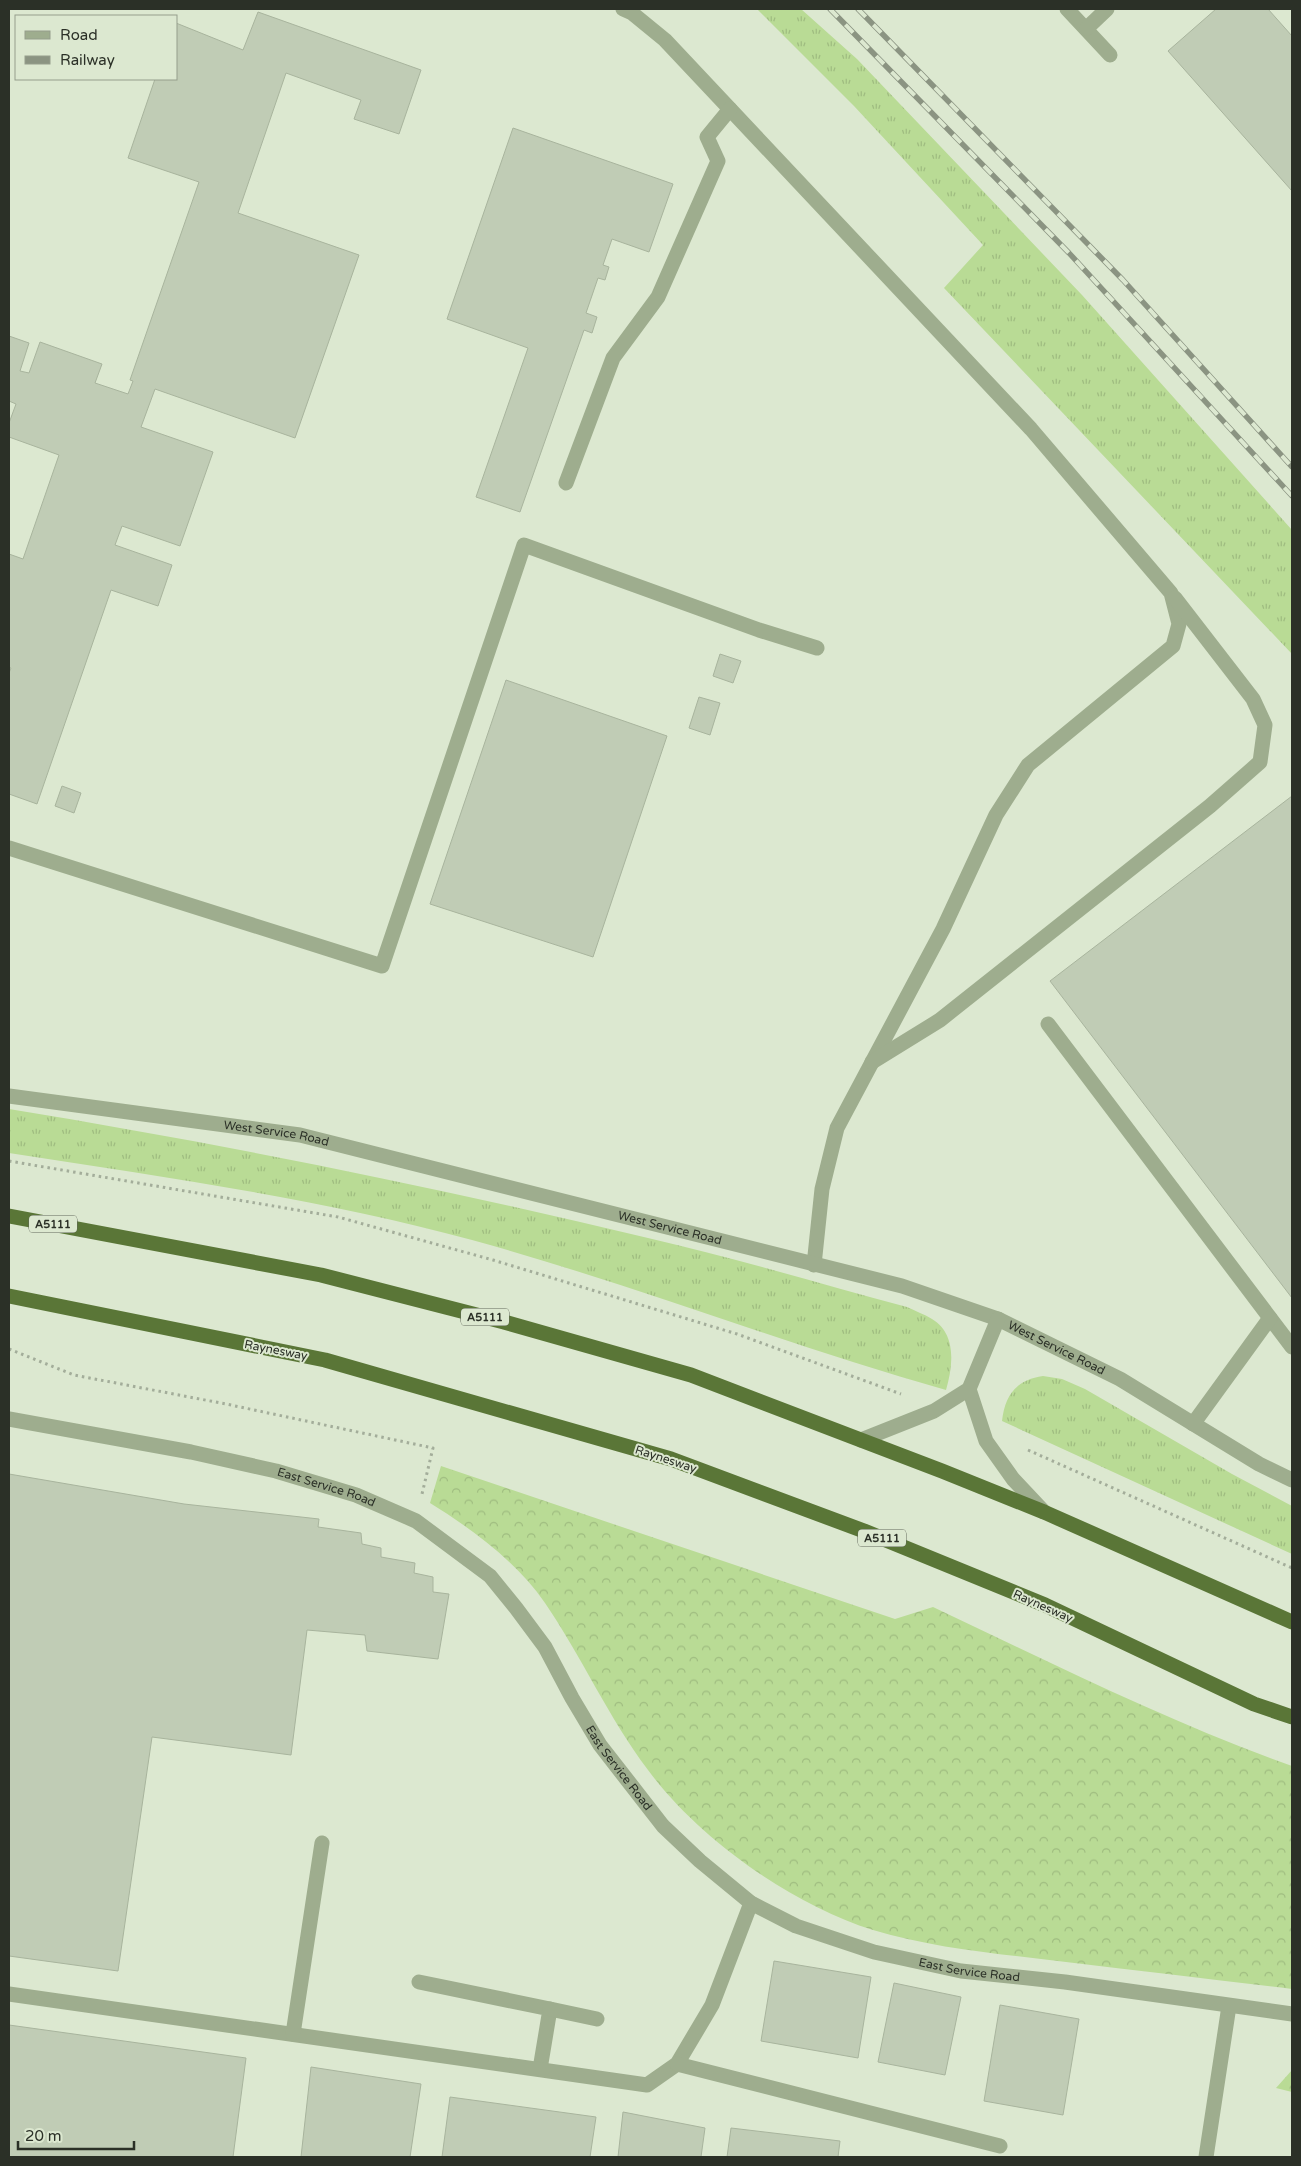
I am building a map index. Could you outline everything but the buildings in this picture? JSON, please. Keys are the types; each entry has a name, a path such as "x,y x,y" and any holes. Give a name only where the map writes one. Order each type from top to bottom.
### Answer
{"highway":[{"name":"A5111","path":"9,1216 321,1275 504,1322 691,1375 1044,1512 1292,1622"},
{"name":"Raynesway","path":"9,1296 324,1360 671,1459 864,1531 1036,1602 1254,1704 1292,1718"}],"street":[{"path":"623,9 632,13 664,40 1031,429 1172,593 1253,699 1265,725 1260,762 1210,806 940,1020 872,1062"},
{"path":"1067,9 1087,28 1110,55"},
{"path":"1087,28 1107,9"},
{"path":"566,483 613,358 658,297 718,161 708,137 730,109"},
{"path":"9,848 382,966 524,545 759,630 817,648"},
{"path":"814,1265 822,1189 837,1128 943,929 996,815 1028,765 1173,646 1179,624 1172,593"},
{"path":"1048,1024 1292,1347"},
{"name":"West Service Road","path":"9,1096 300,1135 902,1286 998,1319 1120,1379 1260,1464 1292,1480"},
{"path":"1194,1424 1270,1318"},
{"path":"861,1440 934,1411 969,1389 998,1319"},
{"path":"969,1389 986,1441 1013,1479 1044,1512"},
{"name":"East Service Road","path":"9,1419 191,1452 276,1471 356,1495 416,1521 490,1576 516,1608 546,1647 572,1698 600,1745 663,1826 700,1861 750,1903 796,1926 874,1952 961,1971 1065,1982 1292,2014"},
{"path":"292,2034 322,1843"},
{"path":"9,1994 647,2084 677,2064 712,2005 750,1903"},
{"path":"419,1982 597,2019"},
{"path":"1206,2157 1229,2006"},
{"path":"540,2069 550,2010"},
{"path":"677,2064 1000,2146"}],"path":[{"path":"9,1161 338,1217 493,1260 737,1334 891,1390"},
{"path":"9,1349 74,1375 226,1404 433,1448 416,1521"},
{"path":"1028,1450 1292,1568"}],"green space":[{"path":"757,9 801,9 857,59 1082,295 1292,530 1292,654 944,288 983,245 854,106"},
{"path":"9,1109 249,1152 489,1201 681,1246 907,1307 932,1319 946,1333 951,1351 951,1361 946,1390 827,1354 532,1257 415,1225 242,1190 9,1153"},
{"path":"1043,1376 1062,1379 1085,1389 1232,1474 1292,1506 1292,1554 1002,1421 1009,1396 1014,1390 1026,1381"},
{"path":"441,1466 895,1619 933,1607 1156,1711 1292,1766 1292,1989 993,1953 921,1942 873,1930 842,1918 810,1904 779,1886 720,1844 669,1796 648,1770 620,1729 571,1644 534,1588 493,1547 430,1503"},
{"path":"1292,2070 1292,2092 1276,2088"}],"railway":[{"path":"830,9 1069,253 1292,496"},
{"path":"858,9 1123,280 1292,467"}]}
